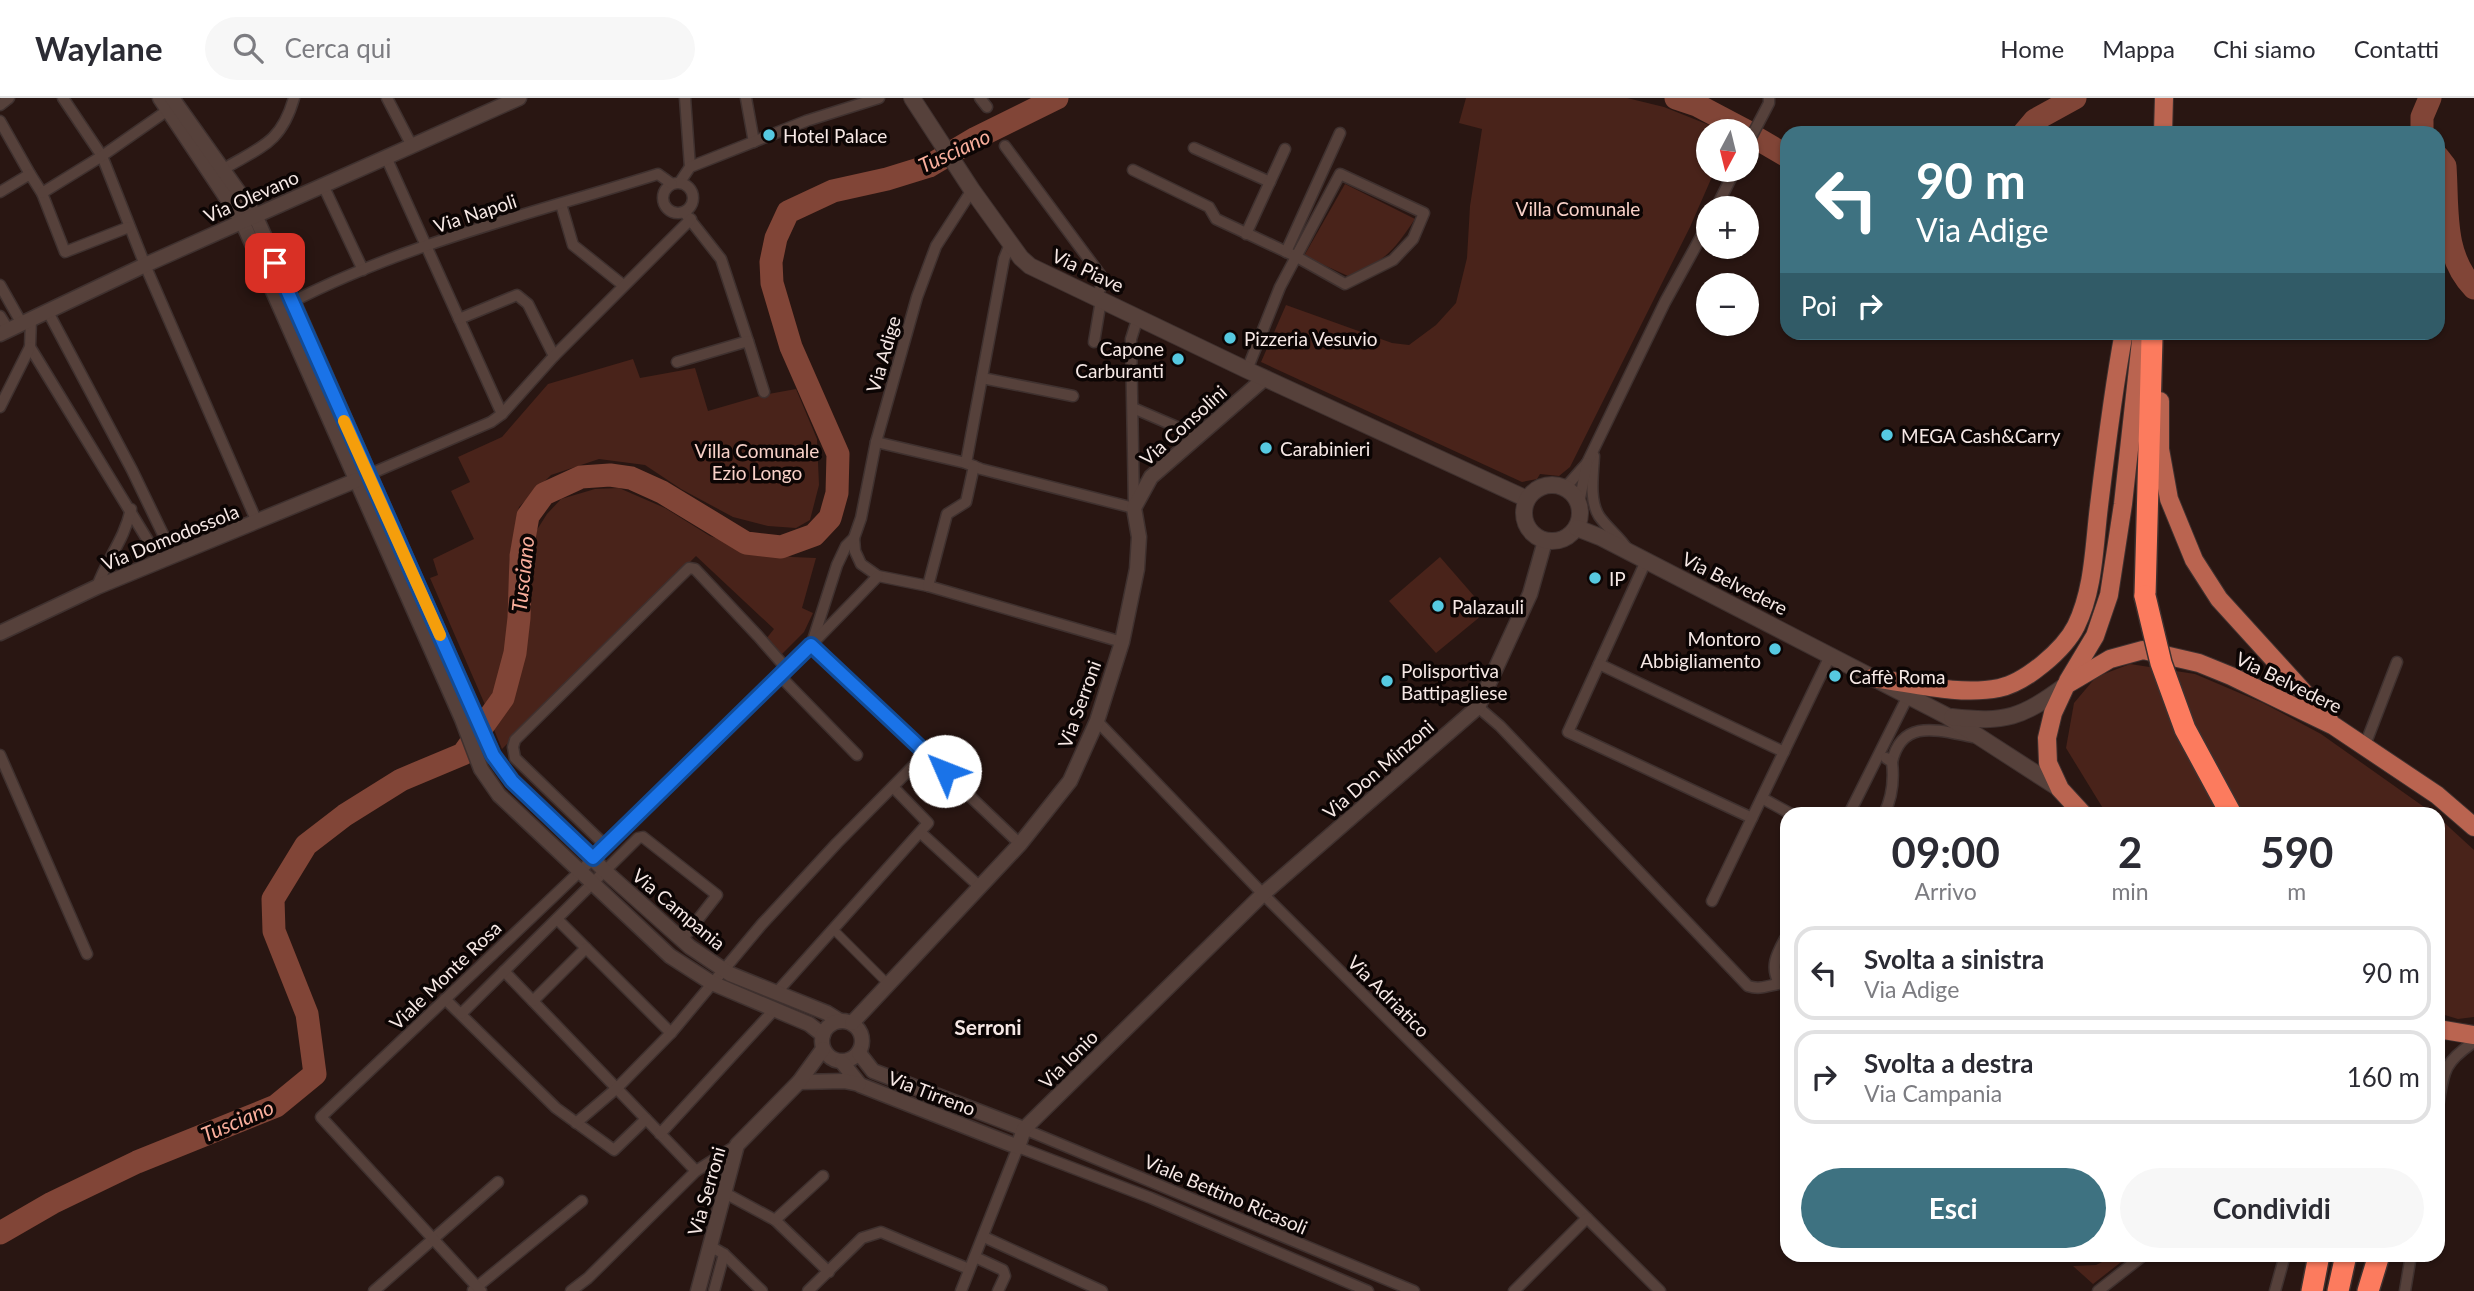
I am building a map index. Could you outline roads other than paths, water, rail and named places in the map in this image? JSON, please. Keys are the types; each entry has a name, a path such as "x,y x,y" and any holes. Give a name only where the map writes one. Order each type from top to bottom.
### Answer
{"highway":[{"path":"2149,340 2145,596 2161,663 2185,729 2227,807"},
{"path":"2312,1291 2318,1262"},
{"path":"2338,1291 2344,1262"},
{"path":"2368,1291 2377,1262"}],"main road":[{"name":"Via Piave","path":"912,98 1010,244 1030,266 1265,378"},
{"path":"2158,126 2164,102"},
{"path":"2162,126 2164,102"},
{"path":"1872,678 1960,689 1999,688 2025,678 2047,660 2075,628 2089,592 2114,384 2122,340"},
{"path":"2066,685 2095,636 2109,595 2148,340"},
{"path":"2150,340 2160,399 2160,449 2169,499 2194,560 2219,599 2334,726"},
{"path":"1265,378 1527,499"},
{"path":"1558,485 1565,488 1579,503 1580,520 1577,528 1563,540 1545,541 1537,537 1526,524 1524,516 1527,499 1543,486 1558,485"},
{"name":"Via Belvedere","path":"1577,528 1947,716 2060,789 2077,807"},
{"name":"Via Belvedere","path":"1947,716 1987,721 2012,717 2039,705 2066,685 2110,659 2143,650 2199,663 2334,726 2437,795 2472,823"},
{"name":"Via Belvedere","path":"2060,789 2048,762 2047,738 2053,713 2066,685"},
{"path":"2445,1030 2474,1035"}],"street":[{"path":"0,105 9,98"},
{"path":"63,98 102,156 145,265 257,522"},
{"path":"222,170 274,139 282,130 294,98"},
{"path":"387,98 412,146"},
{"name":"Via Olevano","path":"12,325 519,98"},
{"path":"685,98 690,167"},
{"path":"746,98 754,142"},
{"path":"764,393 722,259 687,215 675,213 663,204 664,190 676,183 690,167 806,121 879,98"},
{"path":"1759,120 1769,100"},
{"path":"42,193 102,156 167,102"},
{"path":"167,102 222,170 248,218 363,478"},
{"path":"167,102 248,218"},
{"path":"0,121 42,193 65,252 129,227"},
{"path":"1247,370 1290,254 1340,133"},
{"path":"1005,146 1105,281 1098,299 1094,342"},
{"path":"1194,148 1270,182"},
{"path":"1246,234 1284,149"},
{"path":"386,157 502,414"},
{"path":"1133,170 1209,207 1216,219 1345,284 1393,260 1413,239 1424,213 1340,174 1290,254"},
{"path":"0,192 30,174"},
{"name":"Via Napoli","path":"286,305 363,270 561,204 658,174 676,183"},
{"path":"676,183 688,186 693,196 687,215"},
{"name":"Via Adige","path":"811,645 837,565 846,546 854,538 876,442 917,297 936,246 969,184"},
{"path":"323,185 363,270"},
{"path":"561,204 573,245 623,285"},
{"name":"Via Domodossola","path":"0,633 97,587 363,478 491,422 502,414 687,215"},
{"path":"928,586 947,514 966,502 973,466 982,378 1004,259 1010,244"},
{"path":"1565,488 1587,463 1665,302 1696,246"},
{"path":"0,285 12,325 30,347 131,509 167,559"},
{"path":"458,319 517,295 527,304 554,356"},
{"path":"47,310 132,470 167,559"},
{"name":"Via Serroni","path":"846,1022 888,984 1020,844 1070,781 1097,721 1122,642 1137,569 1139,537 1133,508 1130,338 1138,317"},
{"path":"677,362 748,341"},
{"path":"0,407 30,347"},
{"path":"982,378 1073,396"},
{"name":"Via Consolini","path":"1133,508 1151,477 1265,378"},
{"path":"1133,408 1198,436"},
{"path":"876,442 1133,508"},
{"path":"1594,450 1594,505 1630,553"},
{"path":"1579,503 1587,463"},
{"name":"Via Campania","path":"363,478 472,705 493,755 512,781 593,858 600,877 670,956 712,983 809,1024 823,1042"},
{"name":"Via Campania","path":"363,478 481,769 499,795 581,870 600,877 723,971 846,1022"},
{"path":"97,587 104,568 127,530 131,509"},
{"path":"854,538 855,551 862,564 878,576 928,586 1122,642"},
{"name":"Via Don Minzoni","path":"1263,894 1478,707 1530,594 1545,541"},
{"path":"1646,561 1568,732 1752,818"},
{"path":"606,846 515,758 515,740 690,568 695,569 758,636 783,673 857,755"},
{"name":"Via Adige","path":"593,858 783,673 878,576"},
{"path":"811,645 1020,844"},
{"path":"1712,901 1830,656"},
{"path":"2365,745 2397,662"},
{"path":"1599,664 1784,752"},
{"path":"1852,807 1908,696"},
{"path":"1478,707 1500,726 1748,986 1763,989 1780,984"},
{"name":"Via Adriatico","path":"1097,721 1263,894 1660,1291"},
{"path":"1888,807 1894,776 1893,755 1907,736 1920,730 1937,729 1982,738"},
{"path":"576,1123 617,1088 671,1033 790,894 926,753"},
{"path":"1879,754 1892,762"},
{"path":"0,755 87,954"},
{"path":"776,993 928,823 893,787"},
{"path":"1762,798 1780,808"},
{"path":"921,833 979,887"},
{"path":"461,1014 638,838 643,837 717,895 682,940"},
{"name":"Viale Monte Rosa","path":"433,1239 321,1117 593,858"},
{"name":"Via Ionio","path":"961,1291 1024,1129 1263,894"},
{"path":"557,919 671,1033"},
{"path":"833,929 888,984"},
{"path":"533,1001 586,948"},
{"path":"1780,949 1774,961 1774,975 1780,980"},
{"path":"504,971 696,1171"},
{"path":"445,999 556,1108 614,1150 646,1119"},
{"path":"660,1134 774,1010"},
{"path":"846,1022 861,1032 863,1039 859,1054 850,1060 838,1061 823,1042 831,1025 846,1022"},
{"name":"Via Serroni","path":"698,1291 737,1145 799,1082 823,1042"},
{"path":"2445,1070 2455,1055 2474,1042"},
{"name":"Via Tirreno","path":"859,1054 873,1071 1024,1129"},
{"name":"Via Serroni","path":"799,1082 838,1061"},
{"name":"Via Tirreno","path":"838,1061 859,1084 1018,1147"},
{"path":"799,1082 844,1081 859,1084"},
{"name":"Viale Bettino Ricasoli","path":"1024,1129 1414,1291"},
{"path":"570,1291 588,1278 696,1171 737,1145"},
{"name":"Viale Bettino Ricasoli","path":"1018,1147 1151,1198 1368,1291"},
{"path":"775,1220 823,1175"},
{"path":"374,1291 498,1182"},
{"path":"723,1192 775,1220 829,1272"},
{"path":"433,1239 477,1289 582,1201"},
{"path":"1514,1291 1587,1218"},
{"path":"808,1291 862,1238 881,1232 969,1269"},
{"path":"984,1237 1102,1291"},
{"path":"710,1246 724,1255 762,1291"},
{"path":"714,1291 724,1255"},
{"path":"975,1257 1003,1270 1004,1276 998,1291"},
{"path":"2098,1291 2135,1262"},
{"path":"2275,1291 2282,1262"},
{"path":"2405,1291 2410,1262"}],"waterway":[{"name":"Tusciano","path":"0,1233 52,1203 137,1162 276,1106 315,1074 307,1014 274,931 273,899 306,845 345,815 401,780 463,754 503,698 515,653 521,556 528,516 544,494 581,477 610,475 631,478 662,492 746,543 781,547 814,535 830,518 837,493 838,454 791,347 772,283 771,262 776,238 788,212 833,191 929,166 976,138 1057,98"},
{"name":"Tusciano","path":"1676,98 1697,105 1723,119"},
{"name":"Tusciano","path":"2030,126 2035,120 2075,98"},
{"name":"Tusciano","path":"2422,126 2422,117 2430,98"},
{"name":"Tusciano","path":"1759,140 1780,152"},
{"name":"Tusciano","path":"2445,166 2447,215 2452,246 2456,261 2474,288"}],"place":[{"name":"Hotel Palace","path":"769,135"},
{"name":"Pizzeria Vesuvio","path":"1230,338"},
{"name":"Capone Carburanti","path":"1178,359"},
{"name":"MEGA Cash&Carry","path":"1887,435"},
{"name":"Carabinieri","path":"1266,448"},
{"name":"IP","path":"1595,578"},
{"name":"Palazauli","path":"1438,606"},
{"name":"Montoro Abbigliamento","path":"1775,649"},
{"name":"Caffè Roma","path":"1835,676"},
{"name":"Polisportiva Battipagliese","path":"1387,681"}],"district":[{"name":"Serroni","path":"988,1026"}],"park label":[{"name":"Villa Comunale","path":"1578,208"},
{"name":"Villa Comunale Ezio Longo","path":"757,461"}]}
